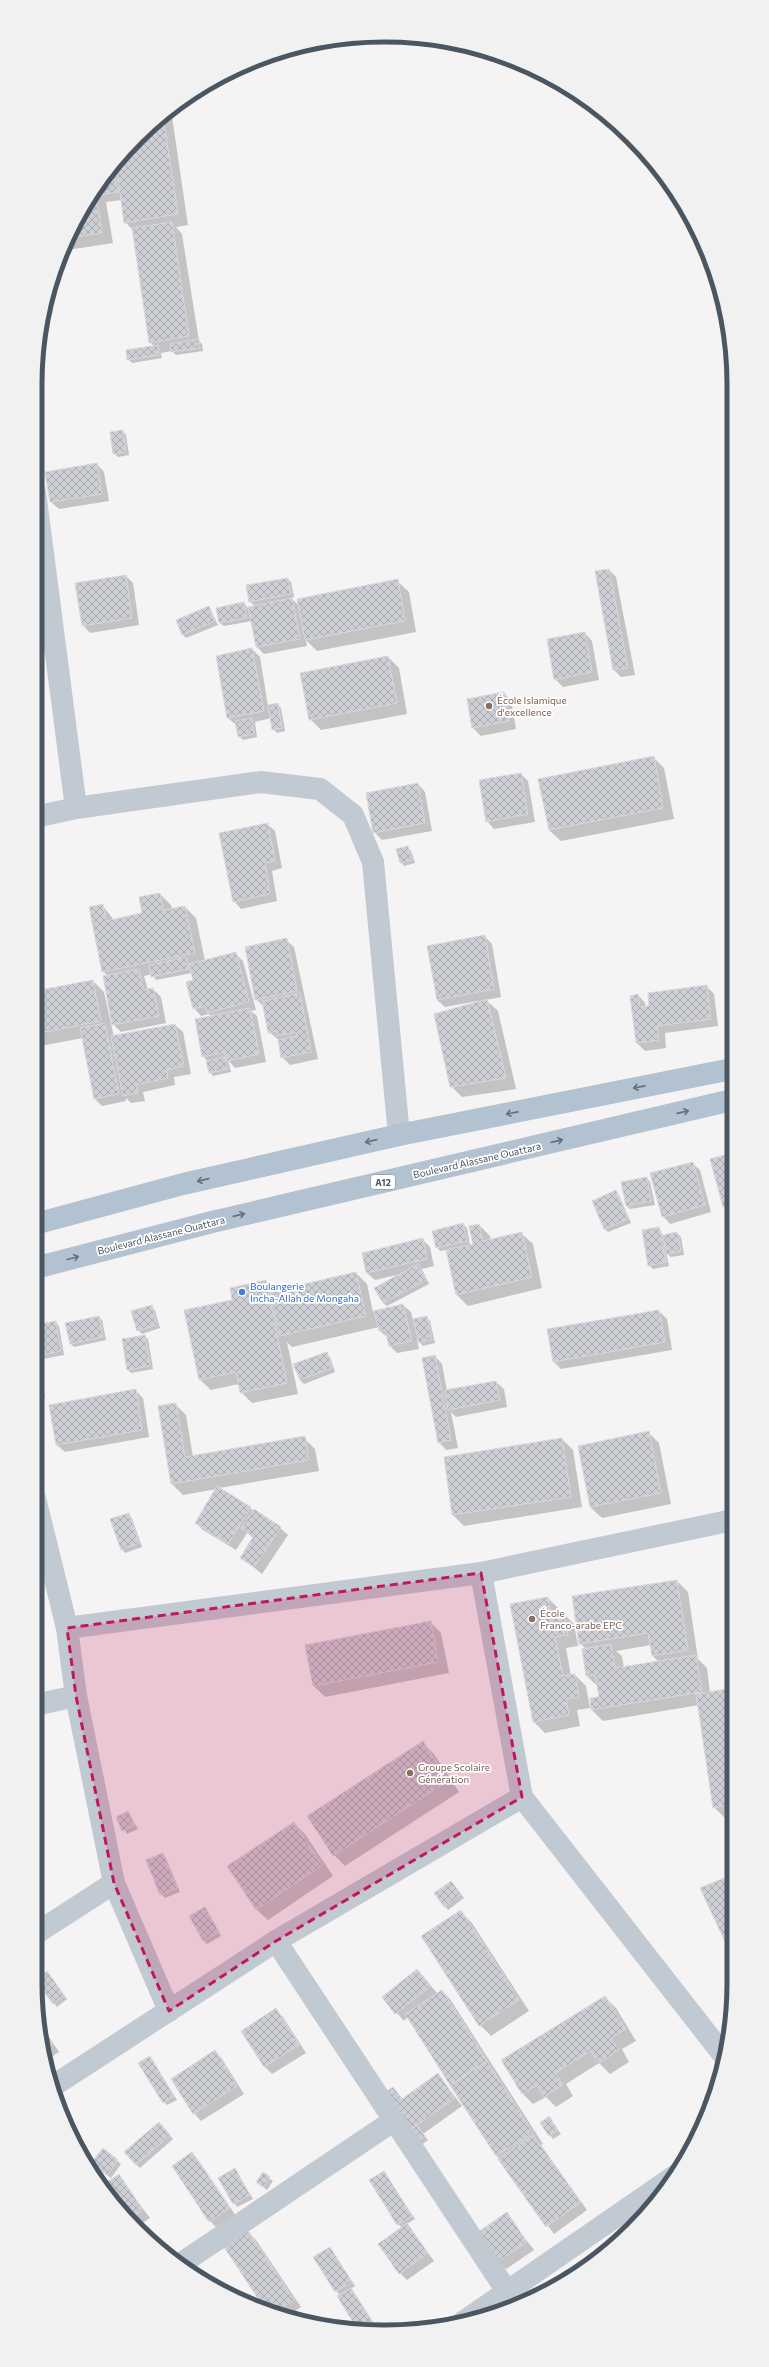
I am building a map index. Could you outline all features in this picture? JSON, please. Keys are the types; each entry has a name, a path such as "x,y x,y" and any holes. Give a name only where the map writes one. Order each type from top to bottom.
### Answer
{"main road":[{"path":"42,1222 183,1184 399,1135 727,1070"},
{"name":"Boulevard Alassane Ouattara","path":"42,1266 220,1220 727,1101"}],"street":[{"path":"42,546 76,808"},
{"path":"42,815 76,808 261,782 320,789 353,815 373,862 399,1135"},
{"path":"67,1628 481,1573 727,1521"},
{"path":"42,1526 67,1628 76,1696 114,1883 169,2011"},
{"path":"481,1573 522,1797 720,2050"},
{"path":"42,1703 76,1696"},
{"path":"57,2083 276,1941 522,1797"},
{"path":"42,1929 114,1883"},
{"path":"276,1941 393,2122 510,2297"},
{"path":"186,2261 393,2122"},
{"path":"487,2309 510,2297 658,2188"}],"highlighted area":[{"path":"481,1573 522,1797 276,1941 169,2011 114,1883 76,1696 67,1628"}],"building":[{"path":"164,123 178,214 124,223 117,171 142,142"},
{"path":"114,174 118,192 100,195"},
{"path":"97,199 102,233 75,237"},
{"path":"172,222 189,336 149,343 132,228"},
{"path":"199,339 200,348 171,352 170,344"},
{"path":"158,345 159,355 127,360 126,350"},
{"path":"123,430 126,452 113,454 110,432"},
{"path":"97,463 102,494 50,502 45,472"},
{"path":"609,569 628,668 613,670 595,571"},
{"path":"126,575 132,618 82,626 75,583"},
{"path":"288,578 291,594 249,602 246,585"},
{"path":"398,579 405,621 305,640 297,599"},
{"path":"292,598 300,639 256,647 248,607"},
{"path":"244,602 247,618 219,623 216,608"},
{"path":"209,606 215,621 182,635 176,620"},
{"path":"585,632 592,672 554,680 547,639"},
{"path":"252,648 264,711 227,718 216,656"},
{"path":"388,656 397,703 309,720 300,673"},
{"path":"504,692 509,721 472,728 467,699"},
{"path":"278,703 282,728 272,730 268,705"},
{"path":"252,718 254,734 238,737 235,721"},
{"path":"654,756 663,808 549,830 538,779"},
{"path":"521,773 528,814 486,822 479,780"},
{"path":"418,783 425,823 373,833 366,793"},
{"path":"268,823 275,861 265,863 270,894 233,902 219,833"},
{"path":"408,846 412,860 400,863 396,849"},
{"path":"160,893 163,910 185,906 195,953 102,972 89,907 103,904 106,921 142,913 139,897"},
{"path":"485,935 494,989 437,1000 427,946"},
{"path":"287,938 297,991 255,1000 245,947"},
{"path":"236,952 249,1002 207,1013 205,1006 193,1009 186,982 193,980 189,964"},
{"path":"186,957 189,969 151,977 149,965"},
{"path":"139,969 143,990 153,988 159,1016 112,1025 103,976"},
{"path":"93,980 101,1021 42,1033 42,990"},
{"path":"707,985 711,1019 657,1026 659,1040 636,1043 630,996 638,994 640,1007 649,1006 648,993"},
{"path":"300,993 311,1052 281,1058 278,1040 297,1036 296,1032 277,1036 276,1031 268,1033 262,1001"},
{"path":"487,999 506,1078 450,1087 434,1014"},
{"path":"250,1008 259,1054 227,1061 225,1052 202,1057 195,1019"},
{"path":"105,1023 119,1094 94,1099 80,1028"},
{"path":"175,1024 184,1066 167,1070 168,1078 136,1085 138,1093 123,1096 111,1036"},
{"path":"225,1057 228,1069 209,1073 206,1061"},
{"path":"727,1154 727,1206 723,1207 710,1159"},
{"path":"693,1162 705,1205 662,1217 650,1173"},
{"path":"647,1177 651,1201 626,1206 621,1182"},
{"path":"616,1190 628,1219 604,1229 592,1201"},
{"path":"463,1223 467,1241 436,1248 432,1231"},
{"path":"479,1224 483,1241 522,1232 532,1277 456,1295 446,1250 473,1244 469,1226"},
{"path":"659,1227 666,1262 648,1266 642,1230"},
{"path":"677,1232 681,1251 666,1254 663,1235"},
{"path":"423,1238 427,1259 366,1273 362,1253"},
{"path":"418,1264 426,1280 383,1303 374,1288"},
{"path":"356,1272 366,1316 280,1336 270,1292"},
{"path":"266,1280 287,1383 240,1393 236,1372 199,1380 184,1310 232,1300 230,1288"},
{"path":"403,1304 412,1341 389,1346 385,1330 379,1331 374,1311"},
{"path":"152,1305 157,1325 137,1331 131,1311"},
{"path":"659,1310 665,1342 553,1362 547,1329"},
{"path":"99,1316 103,1337 70,1344 65,1323"},
{"path":"427,1316 432,1339 419,1343 413,1319"},
{"path":"56,1321 61,1351 42,1355 42,1324"},
{"path":"145,1335 150,1366 127,1370 122,1339"},
{"path":"327,1352 332,1368 300,1380 293,1364"},
{"path":"435,1355 451,1440 438,1443 422,1358"},
{"path":"496,1381 500,1400 448,1410 445,1390"},
{"path":"136,1389 142,1430 56,1445 49,1405"},
{"path":"176,1403 185,1457 305,1436 309,1460 171,1484 158,1406"},
{"path":"649,1431 661,1493 590,1507 578,1446"},
{"path":"562,1438 571,1497 452,1515 444,1457"},
{"path":"217,1486 251,1507 228,1544 195,1523"},
{"path":"254,1509 281,1527 254,1567 240,1558 253,1537 241,1528"},
{"path":"129,1513 139,1543 121,1550 110,1519"},
{"path":"677,1580 688,1650 652,1656 648,1633 579,1644 572,1596"},
{"path":"548,1597 551,1614 563,1612 568,1635 555,1637 563,1676 575,1674 579,1697 566,1699 569,1715 533,1722 510,1604"},
{"path":"431,1621 438,1662 313,1686 305,1645"},
{"path":"611,1644 615,1668 696,1655 702,1692 591,1710 590,1698 599,1697 595,1675 586,1676 582,1649"},
{"path":"727,1689 727,1805 713,1808 696,1694"},
{"path":"423,1741 448,1781 333,1856 307,1816"},
{"path":"128,1811 135,1825 122,1831 116,1817"},
{"path":"294,1822 322,1865 256,1910 227,1866"},
{"path":"163,1853 177,1888 160,1895 146,1860"},
{"path":"727,1877 727,1946 700,1888"},
{"path":"451,1881 461,1894 444,1907 434,1893"},
{"path":"205,1907 219,1932 203,1941 189,1916"},
{"path":"461,1910 519,2000 479,2026 421,1936"},
{"path":"417,1969 431,1986 395,2014 382,1997"},
{"path":"47,1971 64,1995 53,2004 42,1990 42,1975"},
{"path":"442,1990 487,2061 450,2085 405,2014"},
{"path":"605,1996 626,2029 611,2038 619,2050 598,2064 591,2051 555,2073 563,2085 544,2097 537,2085 522,2094 501,2060"},
{"path":"276,2008 299,2045 264,2067 241,2031"},
{"path":"47,2036 52,2044 49,2046"},
{"path":"215,2050 237,2086 193,2114 171,2079"},
{"path":"150,2056 174,2096 163,2103 138,2063"},
{"path":"487,2061 533,2133 496,2156 450,2085"},
{"path":"438,2073 455,2098 410,2130 384,2093 393,2087 402,2099"},
{"path":"549,2116 558,2130 549,2136 540,2123"},
{"path":"159,2122 170,2135 136,2165 124,2152"},
{"path":"417,2125 425,2136 412,2146 404,2135"},
{"path":"533,2135 581,2202 546,2227 498,2159"},
{"path":"103,2148 118,2160 107,2175 96,2167 92,2161"},
{"path":"192,2152 230,2208 209,2222 172,2166"},
{"path":"235,2168 250,2195 233,2204 218,2178"},
{"path":"384,2171 412,2216 397,2225 369,2180"},
{"path":"263,2172 270,2177 263,2187 256,2182"},
{"path":"119,2174 143,2210 134,2216 107,2182"},
{"path":"507,2212 527,2242 498,2262 477,2233"},
{"path":"407,2223 428,2253 399,2274 378,2244"},
{"path":"248,2231 294,2300 280,2309 260,2302 224,2247"},
{"path":"330,2247 352,2282 335,2292 313,2257"},
{"path":"351,2288 374,2325 354,2323 337,2296"}],"place":[{"name":"École Islamique d'excellence","path":"489,706"},
{"name":"Boulangerie Incha-Allah de Mongaha","path":"242,1292"},
{"name":"École Franco-arabe EPC","path":"532,1619"},
{"name":"Groupe Scolaire Génération","path":"410,1773"}]}
